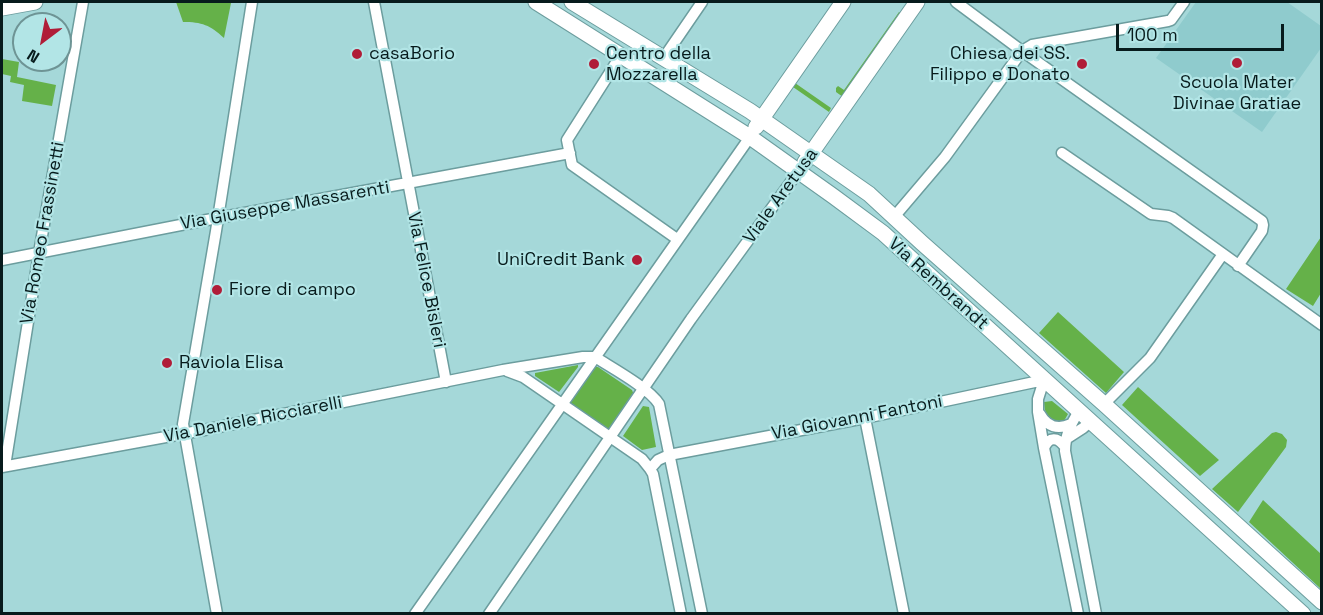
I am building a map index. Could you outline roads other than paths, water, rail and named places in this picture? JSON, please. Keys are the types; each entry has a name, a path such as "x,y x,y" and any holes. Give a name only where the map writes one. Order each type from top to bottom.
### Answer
{"street":[{"path":"2,8 34,2"},
{"name":"Via Romeo Frassinetti","path":"3,466 83,2"},
{"path":"217,614 183,424 218,219 251,2"},
{"name":"Via Felice Bisleri","path":"374,2 446,382"},
{"name":"Via Rembrandt","path":"536,2 750,137 883,233 1044,380 1080,418 1303,614"},
{"name":"Via Rembrandt","path":"572,2 762,119 869,194 1322,602"},
{"path":"663,59 702,2"},
{"path":"415,614 843,2"},
{"name":"Viale Aretusa","path":"489,614 609,437 917,2"},
{"path":"956,2 1262,221 1262,231 1238,266"},
{"path":"894,217 945,157 1022,51 1032,45 1168,21 1184,2"},
{"path":"621,56 567,140 572,165 677,239"},
{"name":"Via Giuseppe Massarenti","path":"2,260 570,153"},
{"path":"1062,153 1146,212 1173,218 1322,325"},
{"path":"1104,404 1150,358 1223,254"},
{"path":"595,357 643,389 658,404 702,614"},
{"name":"Via Daniele Ricciarelli","path":"3,466 503,370 595,357"},
{"path":"503,370 523,377 642,459 651,468 681,614"},
{"path":"1044,380 1038,399 1038,412 1078,614"},
{"name":"Via Giovanni Fantoni","path":"669,454 865,418 1044,380"},
{"path":"1038,412 1050,426 1057,428 1064,427 1080,418"},
{"path":"865,418 904,614"},
{"path":"1065,443 1083,428 1080,418"},
{"path":"1080,418 1065,443 1066,460 1096,614"},
{"path":"1044,448 1051,439 1065,443"},
{"path":"651,468 658,460 669,454"}],"place":[{"name":"casaBorio","path":"357,54"},
{"name":"Scuola Mater Divinae Gratiae","path":"1237,63"},
{"name":"Centro della Mozzarella","path":"594,64"},
{"name":"Chiesa dei SS. Filippo e Donato","path":"1082,64"},
{"name":"UniCredit Bank","path":"637,260"},
{"name":"Fiore di campo","path":"217,290"},
{"name":"Raviola Elisa","path":"167,363"}]}
